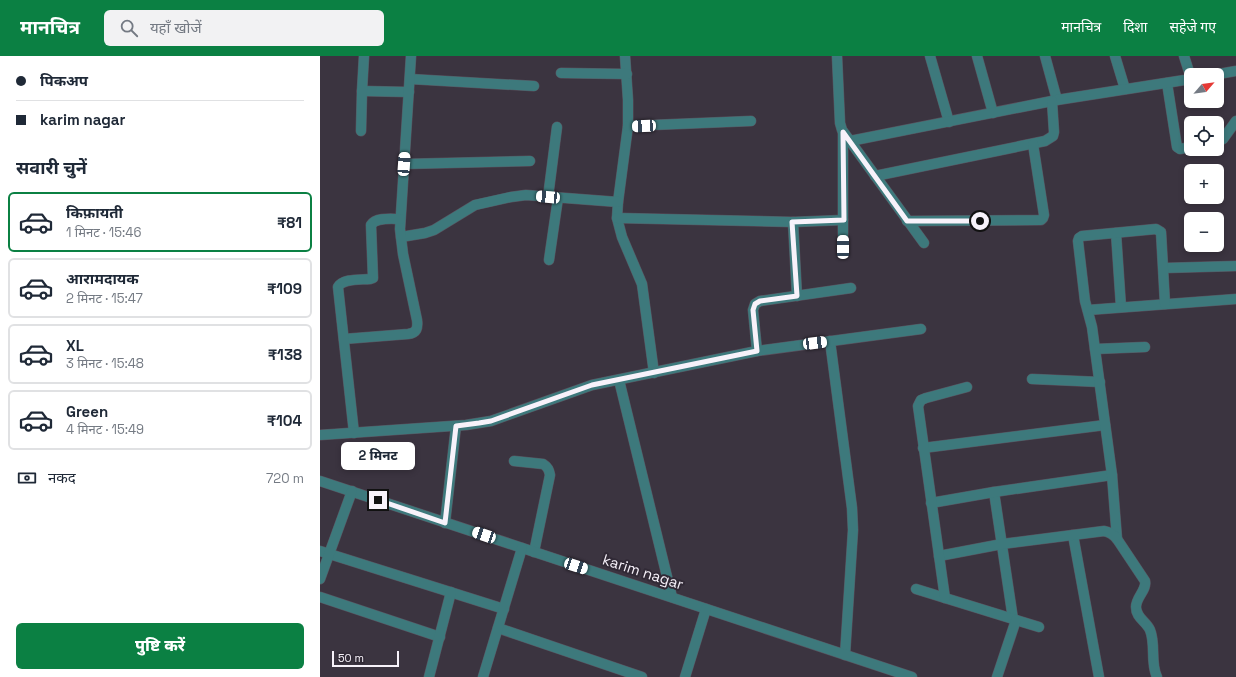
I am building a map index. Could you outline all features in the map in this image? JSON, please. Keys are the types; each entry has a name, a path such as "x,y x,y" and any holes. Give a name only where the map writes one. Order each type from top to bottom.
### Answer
{"street":[{"path":"361,131 364,56"},
{"path":"344,339 408,334 417,330 417,320 403,254 400,219 411,56"},
{"path":"626,56 628,126 617,218 622,237 642,284 654,373"},
{"path":"837,56 840,123 843,132 843,247"},
{"path":"930,56 949,122"},
{"path":"977,56 993,113"},
{"path":"875,176 1032,144 1045,141 1053,136 1055,101 1045,56"},
{"path":"1116,56 1125,89"},
{"path":"1184,56 1188,68"},
{"path":"1224,73 1236,71"},
{"path":"562,73 626,74"},
{"path":"410,79 534,86"},
{"path":"850,141 1055,101 1184,79"},
{"path":"1167,82 1177,147 1180,149 1184,148"},
{"path":"362,91 409,92"},
{"path":"628,126 751,121"},
{"path":"1224,139 1236,121"},
{"path":"548,197 557,127"},
{"path":"843,132 924,244"},
{"path":"907,221 1041,220 1044,218 1044,215 1032,144"},
{"path":"404,164 530,161"},
{"path":"401,237 434,230 471,207 479,204 521,195 618,202"},
{"path":"549,260 558,198"},
{"path":"617,218 792,222 844,220"},
{"path":"354,433 338,290 339,284 373,278 371,225 378,220 400,219"},
{"path":"792,222 797,296"},
{"path":"1117,539 1112,475 1092,327 1085,301 1078,241 1079,238 1082,236 1156,229 1159,230 1161,232 1164,268 1165,304"},
{"path":"1116,233 1121,307"},
{"path":"1164,268 1236,266"},
{"path":"757,351 753,310 755,304 760,301 851,288"},
{"path":"1088,310 1236,299"},
{"path":"320,435 456,426 491,421 582,388 619,380 757,351 921,329"},
{"path":"830,341 852,508 853,530 845,655"},
{"path":"1095,349 1145,347"},
{"path":"1032,379 1100,382"},
{"path":"619,380 672,598"},
{"path":"945,598 918,406 921,400 926,398 967,387"},
{"path":"923,448 1105,425"},
{"path":"445,523 456,426"},
{"path":"514,461 543,464 547,466 549,470 550,475 534,552"},
{"path":"931,503 994,492 1112,475"},
{"name":"karim nagar","path":"320,481 912,677"},
{"path":"320,579 324,552 352,492"},
{"path":"994,492 1014,619 997,677"},
{"path":"939,556 1002,544 1109,531 1114,534 1144,581 1145,587 1136,601 1136,608 1137,614 1150,630 1154,671 1157,677"},
{"path":"1073,535 1099,677"},
{"path":"483,677 522,548"},
{"path":"324,552 504,609"},
{"path":"916,589 1039,627"},
{"path":"429,677 451,592"},
{"path":"320,597 440,637"},
{"path":"685,677 706,609"},
{"path":"498,628 642,677"}],"route":[{"path":"378,500 445,523 456,426 491,421 592,385 757,351 753,310 755,304 760,301 797,296 792,222 844,220 843,132 907,221 980,221"}]}
